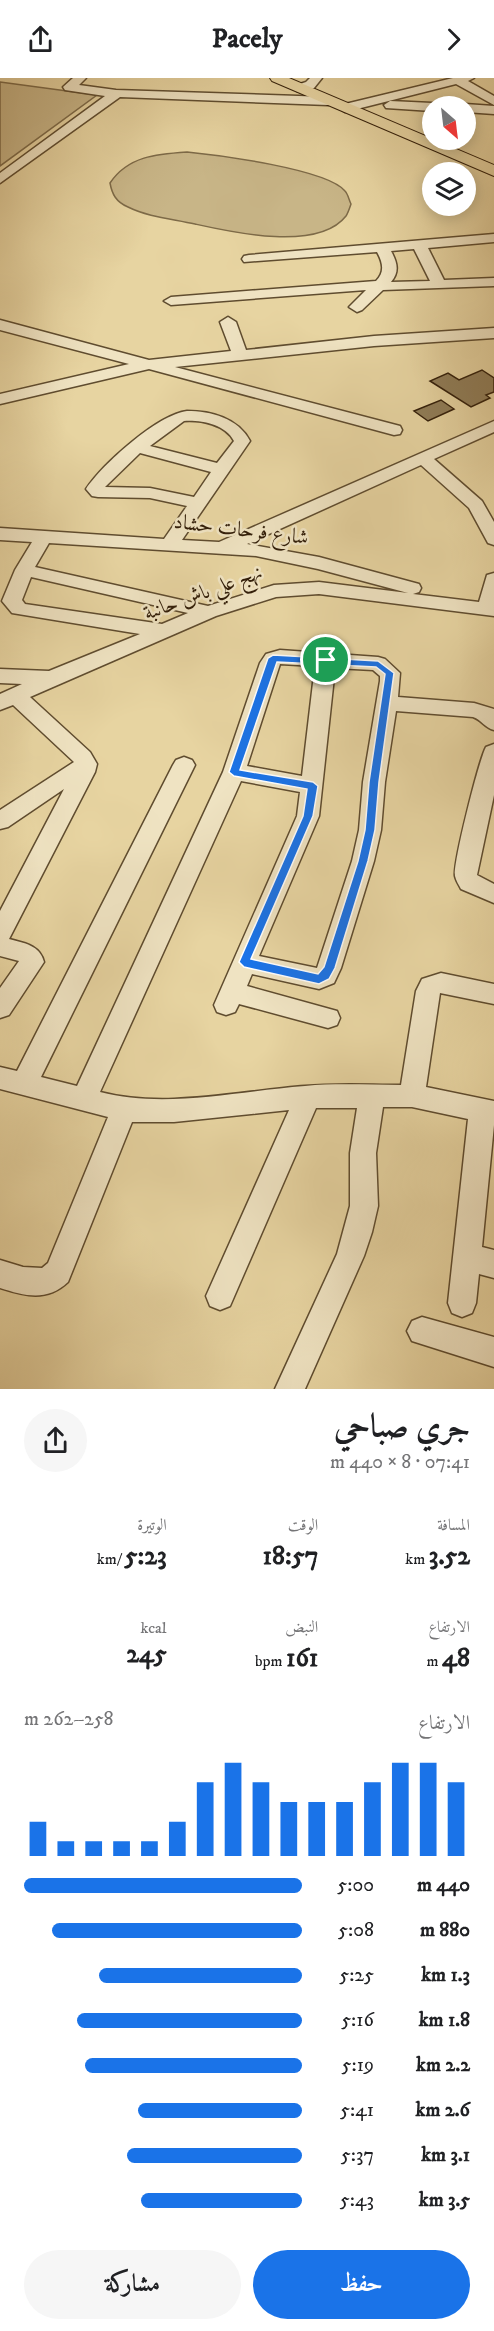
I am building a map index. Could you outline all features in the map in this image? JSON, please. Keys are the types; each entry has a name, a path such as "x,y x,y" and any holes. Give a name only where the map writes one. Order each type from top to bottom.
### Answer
{"main road":[{"path":"278,78 305,82 494,171"},
{"path":"305,82 328,101 354,106 422,133"},
{"path":"462,150 494,163"}],"street":[{"path":"79,78 69,87 116,94 139,91 328,101"},
{"path":"139,91 148,78"},
{"path":"354,106 459,91 494,101"},
{"path":"0,179 116,94"},
{"path":"354,106 422,107"},
{"path":"476,109 494,110"},
{"path":"249,259 494,238"},
{"path":"419,245 439,285"},
{"path":"357,307 381,285 391,271 390,263 382,248"},
{"path":"171,301 381,285 395,287 494,282"},
{"path":"348,287 374,341"},
{"path":"228,322 240,354"},
{"path":"0,325 394,430"},
{"path":"0,399 146,365 374,341 494,333"},
{"path":"170,543 242,441 240,434 233,427 188,414 179,417 118,464 98,483 95,489 98,492 150,493 197,503"},
{"path":"223,548 494,426"},
{"path":"139,448 222,470"},
{"path":"423,458 476,506 494,539"},
{"path":"118,464 150,493"},
{"name":"شارع فرحات حشاد","path":"0,534 256,550 320,563 484,608"},
{"path":"44,536 24,570 12,601 19,609 166,631"},
{"path":"24,570 208,612"},
{"path":"484,608 494,579"},
{"name":"نهج علي باش حانبة","path":"8,699 208,612 254,596 295,588 346,590 484,608"},
{"path":"84,1099 234,772 273,658 370,662 385,668 390,673 390,681 374,782 370,830 360,871 329,968 325,976 319,979 244,962"},
{"path":"326,660 308,816 229,999 328,1018"},
{"path":"0,676 52,678"},
{"path":"0,934 84,772 86,764 82,757 8,699"},
{"path":"386,703 474,710 487,714 494,723"},
{"path":"494,752 489,786 466,880 494,894"},
{"path":"0,821 86,764"},
{"path":"184,765 12,1081 124,1110 174,1110 308,1097 412,1096 488,1112 481,1261 462,1303"},
{"path":"234,772 313,786"},
{"path":"0,946 27,954 31,957 32,962 0,1008"},
{"path":"412,1096 428,991 431,986 441,983 494,994"},
{"path":"290,1389 350,1256 358,1232 364,1206 363,1153 372,1096"},
{"path":"220,1296 308,1097"},
{"path":"0,1274 38,1283 48,1282 58,1272 124,1110"},
{"path":"422,1331 494,1352"}],"shaded area":[{"path":"0,82 97,95 0,166"},
{"path":"187,152 271,164 317,176 334,183 345,191 351,204 346,216 333,227 316,234 274,236 230,231 152,215 124,205 115,197 110,183 125,167 144,158"}],"building":[{"path":"482,370 494,378 494,392 486,395 490,398 471,407 430,381 448,373 459,380"},
{"path":"441,400 454,409 428,421 414,411"}],"route":[{"path":"273,658 326,660 378,664 390,673 390,681 379,744 370,830 363,861 329,968 325,976 319,979 244,962 308,816 313,786 234,772 273,658"}]}
